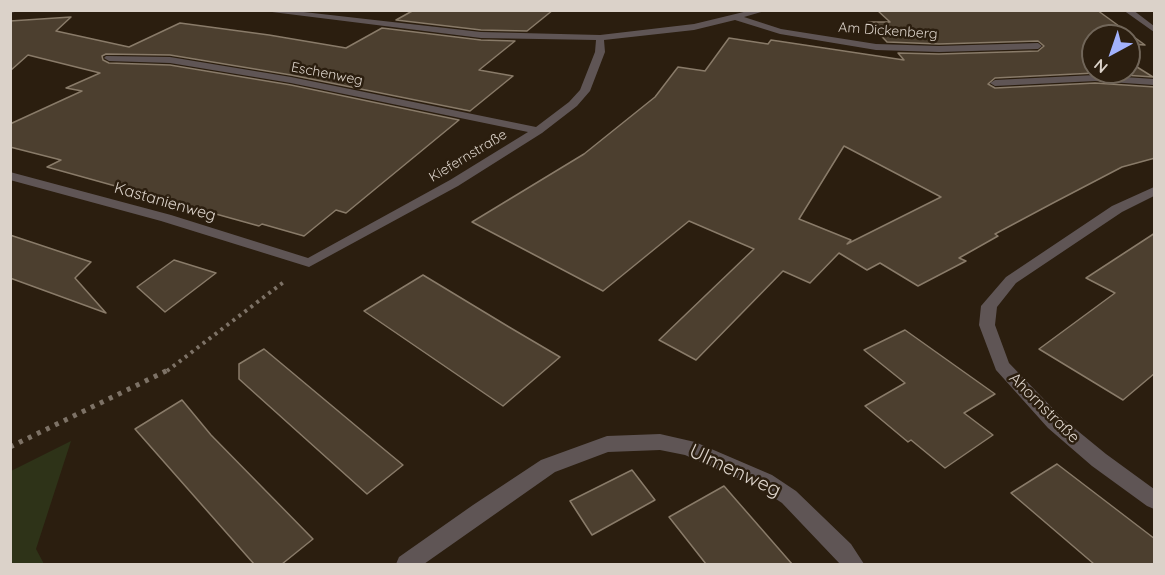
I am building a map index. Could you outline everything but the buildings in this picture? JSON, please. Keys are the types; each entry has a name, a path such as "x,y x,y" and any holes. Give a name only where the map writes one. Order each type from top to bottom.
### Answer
{"street":[{"path":"10,11 20,10"},
{"name":"Am Dickenberg","path":"260,10 481,35 600,38 640,35 738,18 764,10"},
{"path":"1127,10 1155,30"},
{"name":"Am Dickenberg","path":"738,18 780,31 876,47 939,49 1038,46"},
{"name":"Kiefernstraße","path":"309,262 454,183 538,131 573,104 585,91 600,52 600,38"},
{"name":"Eschenweg","path":"109,58 182,62 291,80 538,131"},
{"path":"995,83 1095,78 1155,82"},
{"name":"Kastanienweg","path":"10,176 166,218 309,262"},
{"name":"Ahornstraße","path":"1155,192 1117,209 1011,280 989,306 987,325 1002,366 1055,423 1099,460 1155,500"},
{"name":"Ulmenweg","path":"407,564 480,511 548,466 607,444 660,442 688,448 765,481 789,497 853,564"}],"path":[{"path":"10,447 173,368 309,262"}],"green space":[{"path":"71,441 36,549 44,564 11,564 11,471"}]}
